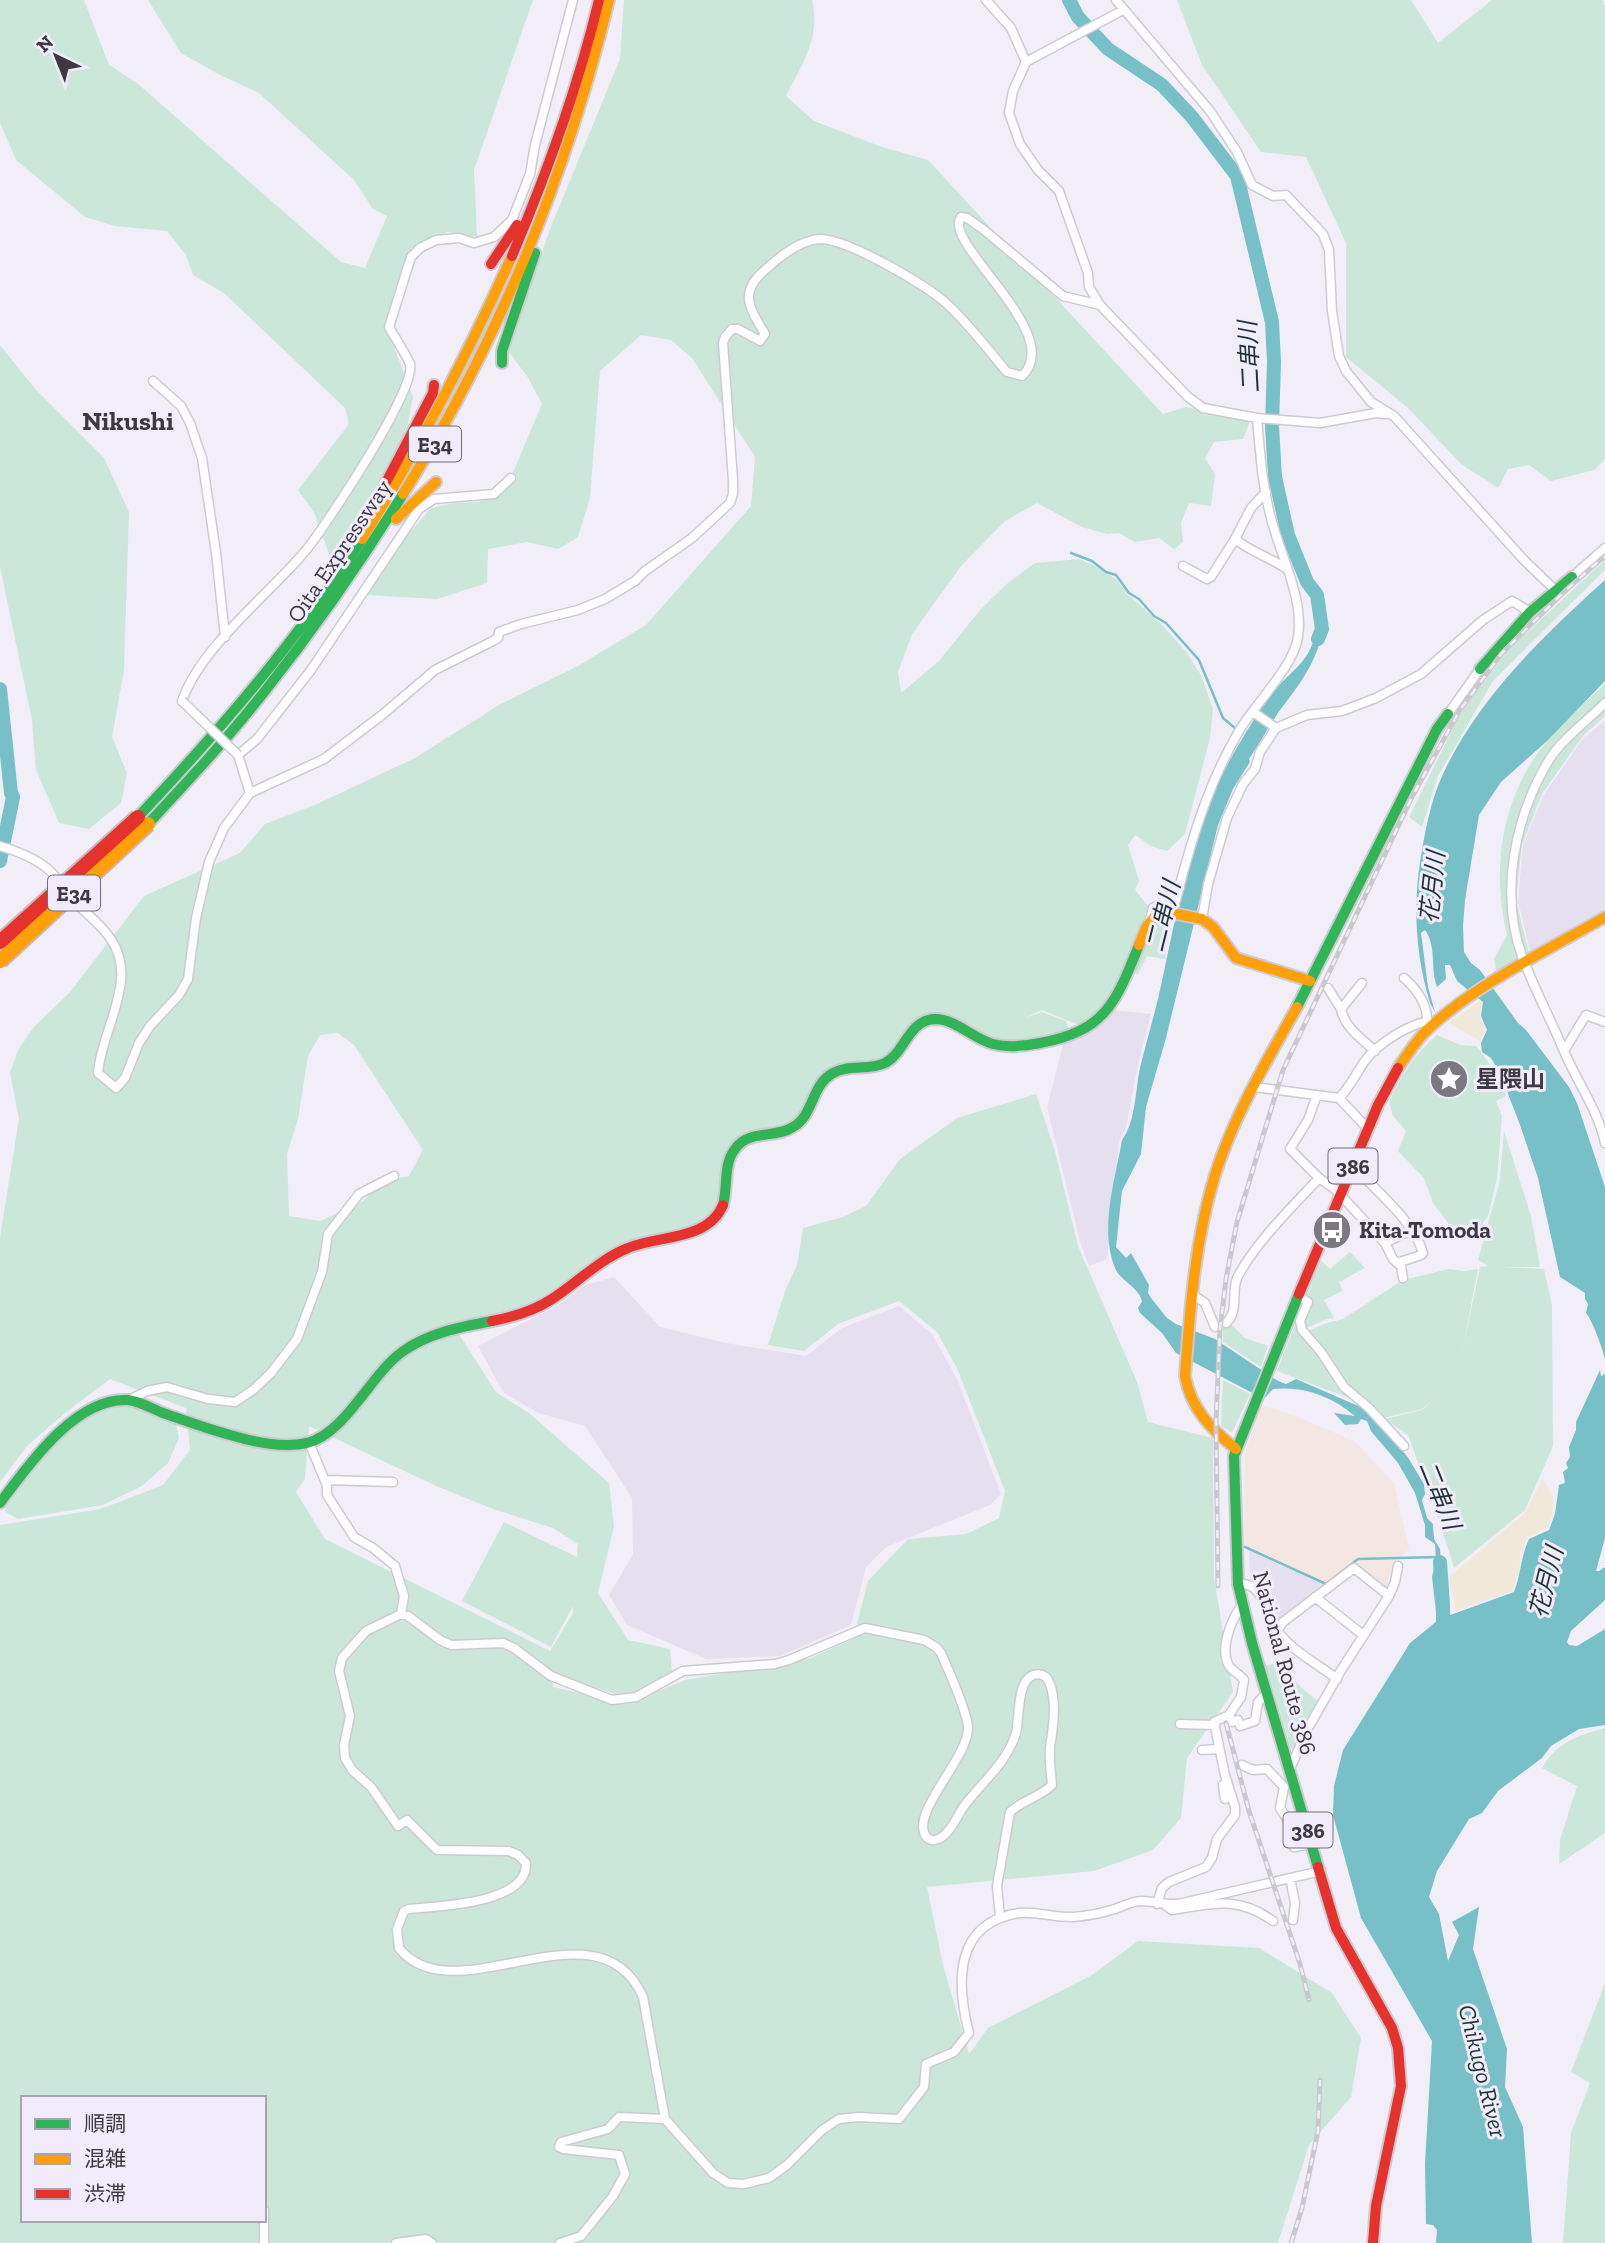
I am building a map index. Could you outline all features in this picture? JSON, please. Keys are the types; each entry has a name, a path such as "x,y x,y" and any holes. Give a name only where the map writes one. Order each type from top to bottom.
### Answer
{"main road":[{"name":"Oita Expressway","path":"337,588 421,445 480,331 566,119 599,0"},
{"name":"Oita Expressway","path":"0,961 219,748 262,697 337,588 390,519 461,396 510,292 560,172 592,69 609,0"},
{"path":"491,264 515,229 566,119"},
{"path":"502,363 502,351 560,172"},
{"path":"337,588 433,393 434,385"},
{"path":"337,588 397,517 436,482"},
{"path":"1480,669 1530,612 1572,577"},
{"path":"1236,1449 1193,1407 1185,1376 1192,1294 1207,1207 1216,1174 1241,1110 1310,982 1437,729 1448,715"},
{"name":"Oita Expressway","path":"0,942 143,820"},
{"path":"0,1503 52,1439 71,1422 94,1407 129,1400 205,1427 259,1442 280,1445 309,1442 337,1424 381,1371 401,1353 430,1335 459,1326 523,1314 547,1303 585,1274 628,1247 708,1224 723,1207 727,1195 731,1154 739,1144 764,1132 791,1130 802,1121 823,1080 834,1072 849,1067 877,1066 888,1062 898,1053 915,1028 925,1021 937,1020 951,1024 995,1045 1021,1046 1073,1034 1094,1023 1121,989 1150,920 1155,916 1172,914 1201,918 1214,929 1228,952 1236,958 1310,982"},
{"name":"National Route 386","path":"1373,2243 1376,2206 1401,2086 1398,2048 1392,2028 1336,1928 1242,1605 1238,1584 1235,1514 1236,1449 1368,1129 1394,1074 1408,1053 1430,1023 1605,917"}],"street":[{"path":"250,793 238,755 182,701 192,680 225,637 308,548 375,445 402,396 409,378 410,364 389,327 411,257 420,248 436,240 458,238 474,243 494,237 512,220 530,174 535,145 573,0"},
{"path":"986,0 1011,28 1026,62"},
{"path":"1116,0 1210,111 1237,152 1252,185 1273,196 1286,195 1323,234 1329,250 1332,311 1339,356 1354,384 1371,402 1388,414"},
{"path":"1123,10 1026,62 1013,91 1009,113 1020,144 1038,170 1059,191 1088,273 1089,286 1100,305 1187,396 1203,408 1256,418 1320,423 1376,413 1394,416 1516,552 1555,590"},
{"path":"0,846 48,869 72,898 102,927 118,950 121,980 97,1073 116,1088 125,1077 139,1043 150,1026 179,995 188,979 196,918 209,862 224,828 250,793 324,759 435,670 493,641 498,638 499,632 578,610 605,599 635,581 692,538 730,503 733,480 723,343 732,330 738,329 760,341 763,339 765,334 749,308 751,285 757,276 777,259 805,242 820,239 833,241 867,255 904,275 947,304 1007,372 1017,376 1022,376 1030,366 1030,343 1006,296 969,249 958,229 961,217 984,230 1063,296 1100,305"},
{"path":"153,381 181,406 202,458 225,637"},
{"path":"1150,920 1153,908 1165,901 1176,900 1192,837 1214,778 1241,729 1289,659 1298,640 1297,608 1271,518 1256,418"},
{"path":"238,755 257,739 303,681 419,509 434,499 494,494 511,478"},
{"path":"1183,566 1208,579 1211,578 1251,508 1266,492"},
{"path":"1235,539 1251,552 1273,560 1287,569"},
{"path":"1572,577 1605,548"},
{"path":"1201,918 1227,818 1243,783 1255,769 1260,752 1276,728 1307,715 1342,711 1376,698 1421,674 1483,620 1512,601 1530,612"},
{"path":"1448,715 1480,669"},
{"path":"1605,704 1550,758 1521,824 1510,889 1522,965 1592,1108 1605,1143"},
{"path":"1253,712 1276,728"},
{"path":"1339,1098 1375,1051 1406,1028 1430,1023 1416,990 1404,978"},
{"path":"1341,1009 1362,983"},
{"path":"1328,988 1350,1028 1375,1051"},
{"path":"1564,1051 1586,1015 1605,1022"},
{"path":"1254,1087 1339,1098 1368,1129"},
{"path":"1317,1095 1308,1120 1290,1149 1319,1178 1341,1195 1385,1243 1393,1259 1400,1262 1423,1253 1413,1229 1361,1174"},
{"path":"129,1400 146,1391 167,1387 208,1399 235,1402 253,1390 271,1373 298,1339 322,1272 328,1234 359,1194 394,1176"},
{"path":"1226,1323 1233,1311 1238,1276 1257,1249 1319,1178"},
{"path":"1385,1243 1413,1229"},
{"path":"1400,1262 1403,1278"},
{"path":"1192,1294 1205,1303 1215,1327"},
{"path":"1299,1296 1308,1303 1300,1321 1302,1329 1344,1387 1369,1408 1404,1446"},
{"path":"309,1442 327,1494 354,1537 395,1566 404,1596 401,1614"},
{"path":"324,1480 393,1482"},
{"path":"1289,1770 1307,1730 1336,1679 1389,1596 1398,1566"},
{"path":"1278,1631 1283,1622 1354,1568 1389,1596"},
{"path":"1238,1584 1258,1591 1278,1631 1295,1648 1336,1679"},
{"path":"1315,1597 1363,1635"},
{"path":"1161,1905 1162,1888 1169,1882 1206,1867 1212,1858 1217,1839 1235,1815 1229,1798 1214,1722 1229,1715 1244,1688 1244,1680 1229,1666 1226,1652 1226,1641 1242,1605"},
{"path":"1000,1917 997,1886 1010,1812 1027,1799 1045,1792 1052,1785 1050,1750 1053,1698 1050,1682 1045,1675 1039,1673 1030,1676 1024,1683 1016,1731 1004,1758 970,1798 947,1833 939,1840 930,1840 923,1830 925,1816 937,1790 961,1753 968,1728 961,1702 941,1653 924,1640 865,1628 775,1664 683,1671 636,1697 612,1700 551,1676 514,1648 503,1643 451,1645 401,1614 366,1631 342,1658 340,1679 350,1716 344,1745 345,1758 352,1770 371,1787 398,1826 407,1819 437,1850 509,1851 522,1857 526,1863 527,1871 522,1881 514,1887 477,1901 404,1911 397,1928 399,1948 418,1964 443,1969 480,1968 579,1954 604,1958 622,1969 636,1983 643,1997 665,2119 713,2173 728,2183 744,2184 769,2178 787,2165 822,2130 839,2119 899,2119 924,2087 926,2064 954,2052 969,2032 962,2005 961,1968 974,1937 1000,1917 1030,1913 1061,1918 1079,1917 1140,1901 1172,1910 1227,1902 1237,1903 1273,1921"},
{"path":"1229,1715 1232,1721 1238,1720 1240,1726 1255,1721 1258,1702 1266,1693"},
{"path":"1180,1724 1215,1725"},
{"path":"1202,1750 1219,1749"},
{"path":"1242,1765 1253,1770 1267,1769 1284,1787 1280,1808 1291,1825 1294,1847 1312,1844"},
{"path":"1228,1809 1229,1798"},
{"path":"1161,1905 1178,1904 1321,1871"},
{"path":"1290,1878 1295,1903 1293,1920"},
{"path":"559,2243 581,2236 613,2196 625,2174 619,2155 563,2149 559,2147 561,2142 608,2129 619,2117 665,2119"},
{"path":"264,2222 264,2243"},
{"path":"396,2243 426,2239 432,2243"}],"shaded area":[{"path":"1605,721 1605,909 1530,951 1518,901 1523,845 1543,796 1583,738"},
{"path":"1112,1010 1151,1014 1126,1128 1119,1141 1107,1259 1089,1266 1081,1245 1047,1107 1064,1041"},
{"path":"614,1277 660,1327 726,1343 806,1356 842,1328 899,1306 932,1334 957,1379 1001,1494 990,1505 886,1547 866,1567 851,1625 780,1656 706,1659 627,1625 609,1595 633,1554 632,1498 585,1426 538,1413 503,1392 478,1346 557,1306 582,1286"},
{"path":"1261,1405 1291,1414 1354,1441 1394,1483 1409,1549 1393,1564 1386,1589 1354,1564 1323,1584 1244,1547 1245,1453"},
{"path":"1249,1551 1325,1585 1278,1621 1250,1583"}],"green space":[{"path":"0,0 84,0 109,65 137,83 341,262 365,268 387,216 372,208 354,180 259,93 181,53 148,0 533,0 474,170 477,237 447,232 412,249 385,323 413,397 408,423 377,496 330,557 314,512 298,490 349,424 345,408 224,293 193,275 186,255 167,231 115,226 85,217 16,160 0,123"},
{"path":"624,0 812,0 812,39 804,62 786,96 814,121 882,147 928,160 1163,414 1186,407 1250,421 1243,439 1214,442 1205,458 1215,474 1211,506 1189,503 1181,523 1183,542 1174,549 1159,538 1135,542 1119,533 1107,534 1082,527 1037,503 1005,521 961,566 912,634 898,672 901,693 939,661 981,609 1009,582 1035,563 1079,559 1117,580 1126,593 1162,625 1187,653 1201,675 1213,709 1210,738 1185,834 1167,851 1151,846 1135,835 1128,845 1139,881 1135,890 1149,907 1125,973 1107,1003 1081,1026 1042,1010 1024,1018 1042,1012 1066,1021 1069,1030 1020,1041 1001,1042 987,1039 934,1014 914,1023 894,1051 875,1062 836,1066 819,1076 800,1116 783,1128 730,1148 725,1154 724,1195 708,1219 627,1243 544,1300 507,1313 453,1325 496,1392 529,1413 609,1483 614,1526 598,1593 628,1640 670,1649 672,1673 640,1692 615,1694 553,1674 553,1687 627,1704 685,1680 811,1658 853,1639 868,1581 908,1539 966,1534 999,1518 1005,1491 957,1368 937,1332 899,1301 838,1324 804,1351 768,1345 785,1291 797,1265 803,1228 843,1217 866,1206 900,1159 957,1118 1036,1094 1055,1151 1078,1246 1137,1382 1148,1422 1213,1438 1214,1577 1233,1692 1187,1758 1181,1818 1153,1850 1094,1871 927,1887 943,1965 969,2054 988,2028 1092,1975 1138,1941 1259,1948 1332,1993 1361,2038 1351,2097 1309,2145 1278,2243 0,2243 0,1525 101,1509 163,1485 190,1450 186,1408 110,1379 27,1446 0,1482 0,1237 19,1119 10,1073 18,1050 34,1027 70,992 144,896 240,853 265,824 317,804 415,758 499,705 578,666 646,625 751,506 755,457 692,358 671,340 641,335 600,371 590,498 578,537 558,549 527,542 488,549 487,583 437,599 367,595 398,546 431,508 478,502 505,491 542,404 527,376 508,351 550,229 620,59","holes":["338,1033 354,1045 423,1150 409,1176 384,1181 363,1201 320,1221 289,1216 287,1154 298,1119 308,1056 320,1035","309,1426 434,1485 493,1509 553,1528 578,1544 577,1557 504,1522 462,1601 551,1647 573,1606 573,1613 550,1651 325,1539 296,1492 305,1479"]},
{"path":"1177,0 1411,0 1438,43 1492,0 1602,0 1605,6 1605,459 1594,470 1551,481 1529,465 1508,469 1498,488 1461,464 1408,408 1346,357 1346,243 1306,157 1261,152 1202,65"},
{"path":"0,345 37,391 104,458 129,512 124,670 112,737 127,773 121,803 89,829 59,823 36,770 32,720 0,567"},
{"path":"1605,560 1605,570 1493,681 1438,776 1422,827 1409,817 1459,716 1507,651"},
{"path":"1605,684 1605,716 1583,736 1542,794 1522,845 1516,900 1529,953 1496,971 1494,959 1507,935 1502,912 1500,865 1507,818 1515,796 1524,774 1543,746"},
{"path":"1164,918 1167,921 1165,959 1147,956 1138,974 1132,972 1152,927"},
{"path":"1437,1035 1461,1045 1476,1046 1500,1077 1506,1096 1496,1101 1502,1116 1497,1178 1488,1216 1475,1234 1458,1236 1433,1203 1424,1178 1398,1151 1406,1131 1393,1116 1389,1102 1409,1065"},
{"path":"1504,1131 1531,1216 1540,1267 1503,1267 1544,1269 1552,1305 1553,1446 1525,1510 1454,1568 1408,1435 1385,1419 1422,1410 1438,1396 1422,1409 1383,1418 1344,1382 1308,1331 1343,1319 1403,1280 1449,1269 1478,1269 1462,1353 1480,1267 1489,1266 1478,1260 1500,1180"},
{"path":"1350,1252 1365,1268 1339,1282 1342,1291 1324,1300 1334,1318 1307,1328 1304,1321 1311,1302 1306,1296 1321,1260 1330,1269"},
{"path":"1223,1319 1245,1338 1268,1346 1261,1367 1223,1342"},
{"path":"1295,1324 1349,1398 1277,1371"},
{"path":"1223,1380 1250,1394 1232,1433 1221,1426"},
{"path":"135,1405 176,1424 179,1438 168,1463 142,1486 103,1505 18,1519 4,1511 49,1448 77,1421 112,1406"},
{"path":"1282,1660 1298,1684 1320,1702 1296,1751 1291,1748 1266,1666"},
{"path":"1605,1728 1605,1833 1559,1864 1560,1840 1577,1786 1542,1768 1561,1746"},
{"path":"1605,1983 1605,2243 1563,2243 1571,2133 1590,2083 1571,2072"}],"sand":[{"path":"1478,1002 1482,1003 1480,1017 1485,1030 1480,1041 1449,1023"},
{"path":"1542,1479 1552,1496 1551,1519 1548,1527 1528,1537 1520,1553 1519,1574 1512,1591 1456,1611 1449,1577 1525,1513"}],"water":[{"name":"花月川","path":"1605,580 1605,681 1547,741 1501,782 1479,815 1463,926 1464,952 1471,963 1480,970 1569,1087 1577,1103 1605,1187 1605,1359 1592,1322 1586,1313 1588,1304 1585,1293 1560,1277 1538,1178 1520,1125 1500,1073 1491,1058 1482,1052 1481,1043 1487,1030 1481,1016 1483,1002 1457,981 1450,965 1445,965 1446,979 1437,987 1431,943 1425,930 1421,933 1428,987 1435,1012 1430,1003 1422,968 1416,915 1420,862 1428,817 1438,785 1458,746 1475,719 1514,669"},
{"path":"1318,621 1323,622 1313,659 1249,759 1250,762 1233,789 1218,825 1166,1038 1146,1107 1141,1154 1122,1191 1116,1247 1126,1258 1131,1253 1149,1285 1148,1293 1167,1318 1215,1339 1278,1381 1286,1384 1296,1379 1363,1408 1407,1456 1424,1484 1425,1494 1422,1500 1427,1518 1433,1524 1434,1539 1440,1549 1442,1576 1449,1592 1446,1607 1445,1589 1435,1568 1436,1611 1439,1611 1442,1618 1514,1592 1529,1539 1549,1530 1555,1514 1559,1485 1565,1483 1563,1472 1568,1468 1566,1463 1570,1457 1569,1447 1576,1430 1576,1422 1600,1370 1601,1376 1605,1374 1605,1538 1596,1571 1605,1567 1605,1600 1571,1631 1567,1642 1577,1646 1605,1629 1605,1725 1579,1729 1551,1746 1542,1758 1498,1791 1482,1813 1469,1819 1437,1871 1429,1897 1439,1914 1448,1961 1459,1935 1452,1922 1479,1907 1473,1949 1507,2049 1505,2087 1523,2127 1532,2243 1436,2243 1437,2230 1433,2225 1426,2224 1425,2164 1432,2041 1361,1918 1333,1815 1334,1786 1343,1750 1410,1643 1437,1621 1432,1577 1436,1559 1435,1544 1425,1537 1425,1525 1415,1493 1398,1463 1371,1431 1367,1421 1361,1419 1358,1424 1345,1425 1334,1413 1355,1416 1327,1398 1306,1391 1273,1389 1264,1399 1176,1353 1162,1333 1140,1313 1140,1296 1117,1272 1110,1253 1108,1221 1122,1140 1133,1115 1140,1068 1197,836 1210,800 1232,756 1268,699 1306,657"}],"waterway":[{"name":"二串川","path":"1069,0 1078,17 1108,49 1162,85 1192,117 1237,176 1272,322 1275,477 1288,535 1307,582 1317,595 1322,629 1318,639"},
{"path":"1071,553 1116,575 1129,593 1139,599 1154,616 1166,623 1199,660 1223,718 1236,729"},
{"path":"0,689 13,797 0,861"},
{"path":"1245,1547 1326,1584 1358,1559 1438,1557"},
{"name":"二串川","path":"1440,1562 1443,1636"}],"railway":[{"path":"1218,1586 1216,1421 1220,1329 1226,1279 1237,1222 1283,1070 1412,797 1460,710 1502,653 1605,556"},
{"path":"1226,1723 1249,1811 1300,1964 1309,2000"},
{"path":"1291,2243 1302,2208 1318,2131 1320,2080"}],"traffic: fast":[{"path":"502,363 502,351 535,253"},
{"path":"148,824 222,742 284,667 371,545 403,494"},
{"path":"138,817 257,683 312,613 362,539"},
{"path":"1480,669 1530,612 1572,577"},
{"path":"1297,1007 1437,729 1448,714"},
{"path":"723,1205 727,1169 735,1149 747,1139 786,1131 800,1122 820,1085 833,1073 885,1063 919,1025 935,1019 950,1022 986,1041 1005,1046 1040,1043 1080,1031 1106,1011 1115,998 1139,945"},
{"path":"1299,1294 1234,1456 1238,1584 1252,1643 1318,1867"},
{"path":"0,1503 55,1436 90,1410 108,1402 128,1400 141,1403 198,1425 252,1441 279,1445 307,1443 334,1428 390,1362 412,1345 456,1328 492,1321"}],"traffic: slow":[{"path":"403,494 469,377 526,255 572,129 609,0"},
{"path":"362,539 442,400 512,256"},
{"path":"396,519 436,482"},
{"path":"0,961 148,824"},
{"path":"1139,945 1155,916 1177,914 1202,919 1213,927 1236,958 1310,981"},
{"path":"1398,1068 1424,1033 1464,1000 1510,970 1605,917"},
{"path":"1236,1449 1203,1417 1192,1399 1185,1376 1194,1275 1208,1200 1223,1153 1252,1089 1297,1007"}],"traffic: jam":[{"path":"512,256 561,130 599,0"},
{"path":"491,264 517,225"},
{"path":"372,509 433,393 434,385"},
{"path":"0,942 138,817"},
{"path":"1299,1294 1378,1105 1398,1068"},
{"path":"492,1321 523,1313 545,1303 599,1264 628,1248 695,1231 716,1217 723,1205"},
{"path":"1318,1867 1336,1928 1392,2028 1398,2048 1401,2086 1376,2206 1373,2243"}],"place":[{"name":"星隈山","path":"1449,1079"},
{"name":"Kita-Tomoda","path":"1332,1230"}],"district":[{"name":"Nikushi","path":"128,421"}],"water label":[{"name":"Chikugo River","path":"1483,2071"}]}
